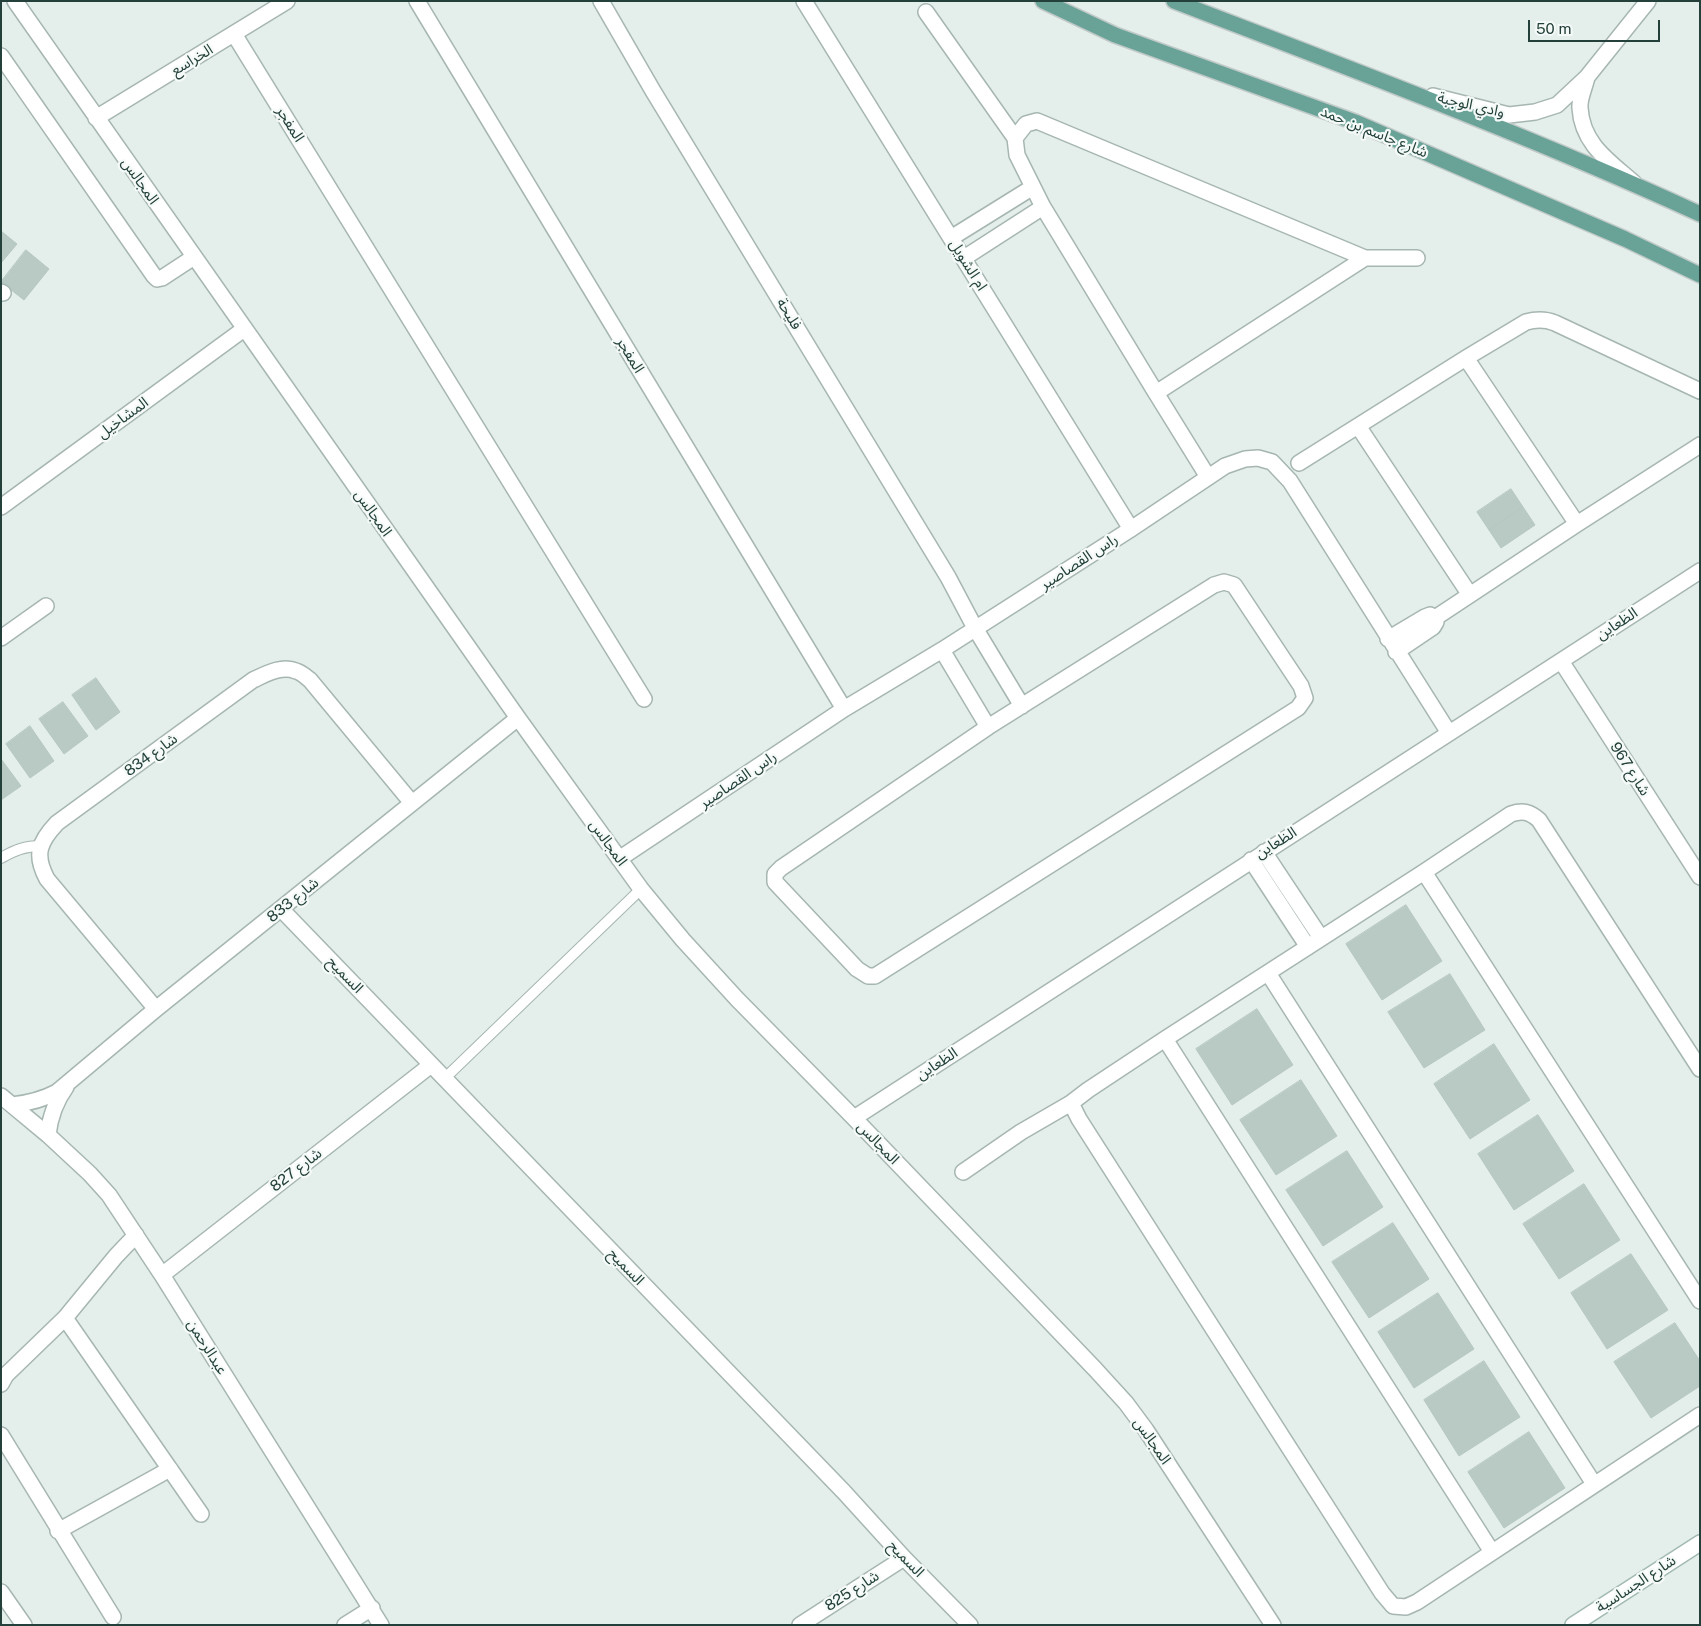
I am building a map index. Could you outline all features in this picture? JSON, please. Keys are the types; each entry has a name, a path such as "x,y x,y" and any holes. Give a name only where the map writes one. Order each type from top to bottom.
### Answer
{"main road":[{"name":"شارع جاسم بن حمد","path":"1043,1 1115,35 1355,122 1625,239 1700,275"},
{"path":"1174,1 1404,89 1637,185 1700,214"}],"street":[{"name":"المجالس","path":"14,1 518,718 641,889 720,981 1095,1368 1126,1403 1146,1430 1273,1625"},
{"name":"الخراسع","path":"96,118 288,1"},
{"name":"المفجر","path":"417,1 844,709"},
{"name":"فليحة","path":"601,1 652,91 944,570 975,628 1022,706"},
{"name":"ام الشويل","path":"804,1 1131,529"},
{"name":"وادي الوجبة","path":"1404,89 1509,114 1535,112 1557,105 1587,77 1648,1"},
{"path":"926,12 1015,138 1017,155 1044,207 1208,477"},
{"name":"المفجر","path":"234,34 644,699"},
{"path":"1,56 154,276 157,279 162,278 194,257"},
{"name":"وادي الوجبة","path":"1587,77 1580,107 1586,134 1600,152 1637,185"},
{"path":"1015,138 1026,124 1037,121 1365,258 1417,258"},
{"path":"951,238 1033,187"},
{"path":"964,258 1044,207"},
{"path":"1156,393 1365,258"},
{"path":"1299,463 1466,358 1526,322 1537,319 1548,320 1700,391"},
{"name":"المشاخيل","path":"1,507 244,329"},
{"path":"1466,358 1577,524"},
{"path":"1358,426 1470,595"},
{"path":"1435,618 1700,445"},
{"name":"راس القصاصير","path":"619,859 844,709 942,650 1131,529 1225,466 1245,459 1258,458 1272,462 1290,481 1396,652 1449,733"},
{"name":"الظعاين","path":"854,1118 1700,571"},
{"path":"1224,582 1234,585 1301,686 1305,698 1298,708 882,973 875,976 862,974 778,886 774,878 775,874 781,868 988,727 1022,706 1214,586 1224,582"},
{"path":"4,630 46,606"},
{"path":"1388,639 1425,617 1430,615 1435,618"},
{"path":"1396,652 1432,627 1436,622 1435,618"},
{"path":"942,650 988,727"},
{"name":"شارع 967","path":"1561,661 1700,877"},
{"name":"شارع 834","path":"40,846 46,834 57,824 254,680 268,673 284,669 297,671 310,680 412,803"},
{"name":"شارع 833","path":"7,1101 28,1104 57,1092 156,1009 282,910 518,718"},
{"path":"963,1172 1021,1132 1071,1103 1165,1039 1511,814 1519,812 1527,812 1539,820 1700,1069"},
{"path":"40,846 39,859 47,878 156,1009"},
{"path":"1257,856 1321,938"},
{"path":"1257,856 1308,947"},
{"path":"1424,872 1700,1301"},
{"name":"السميح","path":"282,910 970,1625"},
{"path":"1268,973 1594,1484"},
{"path":"1165,1039 1492,1552"},
{"name":"شارع 827","path":"162,1275 431,1065"},
{"name":"شارع 833","path":"48,1135 53,1108 69,1082"},
{"name":"عبدالرحمن","path":"7,1101 48,1135 90,1174 109,1195 162,1275 381,1625"},
{"path":"1071,1103 1079,1119 1377,1584 1393,1606 1406,1607 1416,1602 1700,1415"},
{"path":"3,1376 65,1318 116,1256 136,1236"},
{"path":"65,1318 201,1514"},
{"path":"1,1435 58,1531 113,1617"},
{"path":"58,1531 170,1469"},
{"name":"شارع الجساسية","path":"1573,1625 1700,1543"},
{"name":"شارع 825","path":"800,1625 904,1558"},
{"path":"1,1592 24,1625"},
{"path":"345,1625 372,1608"}],"lane":[{"path":"1,858 14,850 27,846 40,846"},
{"path":"444,1079 641,889"}],"building":[{"path":"1,231 17,244 1,263"},
{"path":"26,250 49,269 24,300 1,282"},
{"path":"1511,489 1523,507 1489,530 1477,512"},
{"path":"1523,507 1535,525 1501,548 1489,530"},
{"path":"96,678 120,712 96,730 72,695"},
{"path":"63,702 88,736 64,754 39,719"},
{"path":"30,726 54,761 30,778 6,744"},
{"path":"1,759 21,786 1,800"},
{"path":"1406,905 1442,961 1382,1000 1346,944"},
{"path":"1450,974 1485,1030 1424,1068 1388,1012"},
{"path":"1257,1009 1293,1065 1232,1105 1196,1049"},
{"path":"1494,1044 1530,1100 1470,1139 1434,1084"},
{"path":"1301,1080 1337,1136 1276,1175 1240,1120"},
{"path":"1538,1115 1574,1171 1514,1210 1478,1154"},
{"path":"1347,1151 1383,1207 1323,1246 1286,1190"},
{"path":"1584,1184 1620,1240 1559,1279 1523,1224"},
{"path":"1393,1223 1429,1279 1369,1318 1332,1262"},
{"path":"1631,1254 1668,1310 1607,1349 1571,1293"},
{"path":"1438,1293 1474,1349 1414,1388 1378,1332"},
{"path":"1675,1323 1700,1361 1700,1386 1651,1418 1614,1362"},
{"path":"1484,1361 1520,1417 1459,1456 1424,1400"},
{"path":"1529,1432 1565,1488 1504,1528 1468,1472"}]}
